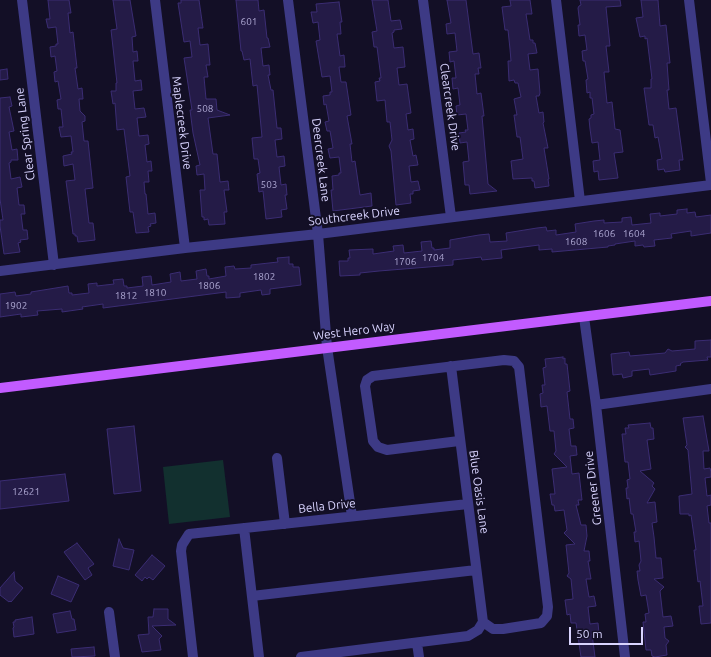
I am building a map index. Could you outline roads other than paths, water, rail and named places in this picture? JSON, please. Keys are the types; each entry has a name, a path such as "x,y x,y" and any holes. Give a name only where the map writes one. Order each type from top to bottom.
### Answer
{"main road":[{"name":"West Hero Way","path":"0,388 711,301"}],"street":[{"name":"Clear Spring Lane","path":"22,0 54,264"},
{"name":"Maplecreek Drive","path":"154,0 185,248"},
{"name":"Deercreek Lane","path":"288,0 318,234 327,347 352,516"},
{"name":"Clearcreek Drive","path":"423,0 451,217"},
{"path":"556,0 580,201"},
{"path":"689,0 711,184"},
{"name":"Southcreek Drive","path":"0,271 185,248 318,234 711,184"},
{"name":"Greener Drive","path":"584,316 596,405 625,657"},
{"path":"301,657 340,655 417,642 468,636 478,630 483,622 493,629 503,630 541,623 547,616 548,607 519,367 514,361 504,360 373,376 368,380 365,386 373,441 378,446 387,450 459,441"},
{"name":"Blue Oasis Lane","path":"451,366 459,441 483,622"},
{"path":"596,405 711,389"},
{"path":"277,458 285,524"},
{"name":"Bella Drive","path":"193,657 181,552 182,545 188,534 468,504"},
{"path":"244,528 259,657"},
{"path":"252,596 476,570"},
{"path":"109,612 115,657"},
{"path":"417,642 419,657"}]}
